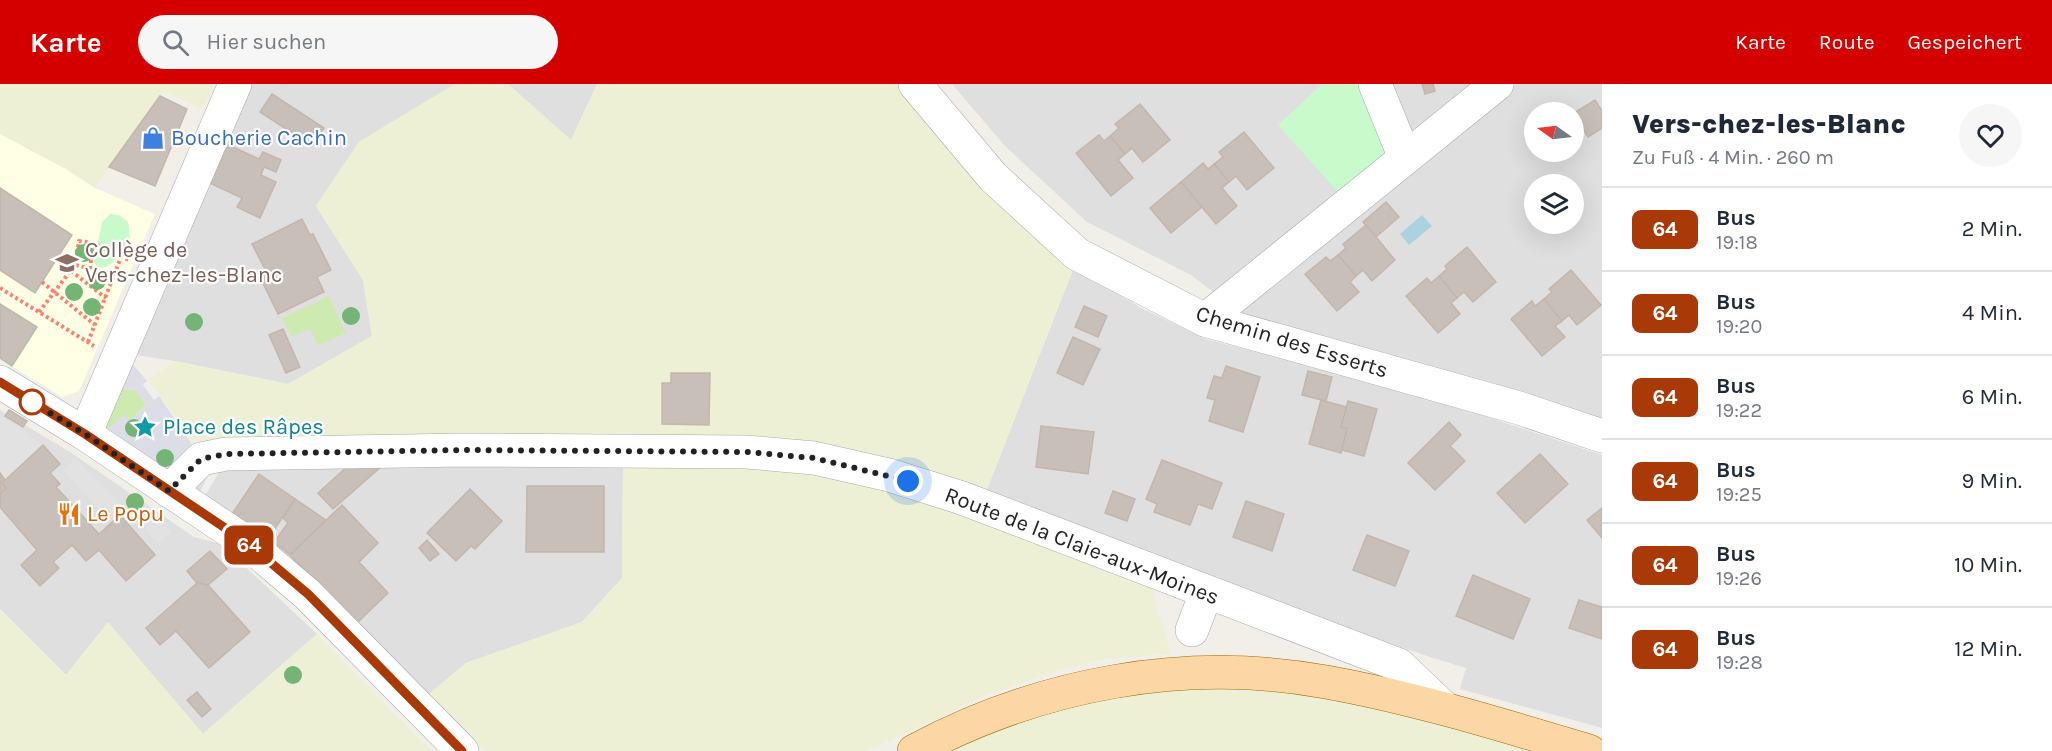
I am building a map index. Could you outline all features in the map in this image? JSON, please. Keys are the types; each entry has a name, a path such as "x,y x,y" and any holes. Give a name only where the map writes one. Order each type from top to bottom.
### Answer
{"main road":[{"name":"Route de la Claie-aux-Moines","path":"914,751 991,714 1101,682 1158,675 1215,672 1324,681 1443,708 1589,751"}],"street":[{"path":"85,434 235,84"},
{"name":"Chemin des Esserts","path":"915,84 993,177 1077,254 1205,320 1519,408 1602,436"},
{"path":"1375,84 1405,158"},
{"path":"1205,320 1497,84"},
{"path":"0,382 85,434 246,542 308,594 462,751"},
{"name":"Route de la Claie-aux-Moines","path":"169,491 201,459 226,454 464,450 747,452 814,458 889,475 962,498 1399,665 1443,708"},
{"path":"1192,630 1206,593"}],"path":[{"path":"39,312 75,265 79,242 93,243 134,262"},
{"path":"90,269 93,243"},
{"path":"88,342 121,257"},
{"path":"75,265 115,276"},
{"path":"71,271 106,298"},
{"path":"42,282 95,325"},
{"path":"0,288 99,349"}],"shaded area":[{"path":"0,84 213,84 203,109 163,91 95,188 68,170 0,134"},
{"path":"245,84 455,84 359,142 316,206 363,280 372,336 288,384 129,354"},
{"path":"455,84 508,84 571,140 597,84 905,84 1074,267 986,492 896,459 821,443 252,439 192,441 149,380 175,361 288,384 372,336 363,280 316,206 359,142"},
{"path":"508,84 597,84 571,140"},
{"path":"952,84 1602,84 1602,425 1243,315 1191,275 1087,222 1004,145"},
{"name":"Collège de Vers-chez-les-Blanc","path":"0,134 68,170 95,188 155,214 79,391 62,397 0,359"},
{"path":"1074,267 1141,308 1206,339 1458,407 1602,455 1602,728 1460,689 1466,668 1234,588 986,492"},
{"name":"Place des Râpes","path":"128,359 147,381 143,385 154,400 159,396 210,471 197,498 104,433 124,414 130,421 146,405 136,390 116,388"},
{"path":"0,410 70,452 194,537 221,544 317,634 203,734 108,623 66,675 0,609"},
{"path":"0,415 43,445 5,480 0,473"},
{"path":"76,459 124,507 109,521 63,470"},
{"path":"623,463 622,578 582,622 466,663 428,695 205,496 222,467"},
{"path":"623,463 749,463 886,486 1152,588 1171,654 1098,660 1041,676 985,696 868,751 483,751 428,695 466,663 582,622 622,578"},
{"path":"145,502 171,532 158,544 131,514"},
{"path":"0,609 66,675 108,622 203,734 317,634 431,751 0,751"},
{"path":"1216,685 1324,696 1440,723 1533,751 945,751 1056,707 1165,688"}],"green space":[{"path":"1322,84 1361,84 1387,148 1385,157 1338,192 1278,125"},
{"path":"110,214 119,215 128,222 130,238 113,262 108,266 97,267 94,262 102,222"},
{"path":"329,296 346,333 318,346 310,329 291,337 282,318"},
{"path":"116,388 136,390 146,405 130,421 104,433"}],"water":[{"path":"1422,215 1432,226 1409,245 1400,234"}],"building":[{"path":"1422,84 1433,84 1435,91 1425,94"},
{"path":"272,94 324,128 312,146 260,112"},
{"name":"Boucherie Cachin","path":"160,96 187,109 155,186 109,167"},
{"path":"1595,100 1602,111 1602,128 1588,137 1584,130 1584,107"},
{"path":"1140,104 1170,140 1143,162 1132,148 1125,154 1110,136 1119,128 1115,124"},
{"path":"1244,132 1274,168 1247,190 1236,176 1229,182 1214,164 1223,157 1219,152"},
{"path":"1099,135 1104,141 1110,136 1125,154 1118,160 1133,178 1111,196 1076,153"},
{"path":"222,142 259,159 263,152 281,160 276,172 264,167 261,175 276,182 260,218 237,207 242,198 205,181"},
{"path":"1203,163 1208,169 1214,164 1229,182 1222,188 1237,206 1216,224 1181,182"},
{"path":"1181,182 1202,207 1171,233 1150,208"},
{"path":"0,188 72,235 35,293 0,270"},
{"path":"1386,202 1399,217 1376,237 1363,222"},
{"path":"302,219 310,235 313,234 331,270 317,277 324,292 278,314 258,273 265,269 252,244"},
{"path":"1366,225 1395,260 1372,281 1363,270 1356,276 1338,255 1346,248 1343,244"},
{"path":"1467,247 1496,282 1473,302 1464,292 1457,298 1439,276 1447,269 1445,266"},
{"path":"1338,255 1356,276 1350,282 1359,292 1337,311 1305,274 1326,257 1330,261"},
{"path":"1571,270 1601,305 1577,325 1569,315 1562,321 1544,299 1552,292 1549,289"},
{"path":"1439,276 1457,298 1451,303 1460,314 1438,333 1406,296 1427,278 1431,283"},
{"path":"1544,299 1562,321 1555,326 1565,337 1542,356 1511,319 1532,301 1535,306"},
{"path":"0,304 37,327 12,366 0,358"},
{"path":"1084,306 1107,316 1098,337 1075,327"},
{"path":"283,329 300,367 286,373 269,335"},
{"path":"1073,337 1100,349 1083,385 1057,373"},
{"path":"1226,366 1260,377 1243,432 1209,421 1215,400 1207,398 1214,376 1222,378"},
{"path":"1308,371 1332,377 1326,401 1302,395"},
{"path":"671,373 710,373 709,425 662,424 662,383 671,383"},
{"path":"1321,400 1347,407 1341,427 1347,428 1341,453 1309,444"},
{"path":"1348,401 1377,409 1364,456 1342,450 1347,428 1341,427"},
{"path":"9,410 27,421 23,427 5,416"},
{"path":"1449,422 1461,435 1450,446 1465,461 1435,490 1408,463"},
{"path":"1041,426 1094,432 1088,474 1036,467"},
{"path":"43,445 60,464 50,473 60,484 56,487 99,534 120,515 155,555 126,581 99,550 86,561 72,545 53,562 59,568 40,586 21,565 37,550 0,507 0,494 6,488 2,483"},
{"path":"1540,454 1568,484 1525,523 1497,493"},
{"path":"1162,460 1222,483 1212,509 1198,504 1190,525 1154,512 1157,504 1146,499"},
{"path":"349,465 382,466 333,509 318,493"},
{"path":"0,473 5,480 2,483 6,488 0,494"},
{"path":"259,474 295,499 268,539 232,514"},
{"path":"527,486 604,486 604,552 526,552"},
{"path":"470,489 502,521 475,549 471,546 456,561 427,533"},
{"path":"1113,491 1135,499 1127,521 1105,513"},
{"path":"295,499 326,520 290,555 274,542 288,523 283,518"},
{"path":"1246,501 1284,514 1272,551 1233,537"},
{"path":"342,505 378,543 359,562 388,593 357,623 290,555"},
{"path":"1602,508 1602,538 1587,520"},
{"path":"1367,535 1409,551 1395,586 1353,570"},
{"path":"427,540 439,554 430,561 419,548"},
{"path":"210,551 227,569 208,585 197,583 187,571"},
{"path":"1473,575 1530,599 1513,639 1456,616"},
{"path":"197,583 208,585 250,632 209,668 176,631 160,645 146,628"},
{"path":"1579,600 1602,607 1602,639 1569,628"},
{"path":"197,692 211,709 202,717 187,700"}],"bus line":[{"name":"64","path":"0,382 85,434 246,542 308,594 462,751"}],"place":[{"name":"Boucherie Cachin","path":"153,138"},
{"name":"Collège de Vers-chez-les-Blanc","path":"67,263"},
{"name":"Place des Râpes","path":"145,427"},
{"name":"Le Popu","path":"69,514"}],"route":[{"path":"32,402 85,434 169,491 201,459 226,454 418,450 747,452 814,458 908,481"}]}
